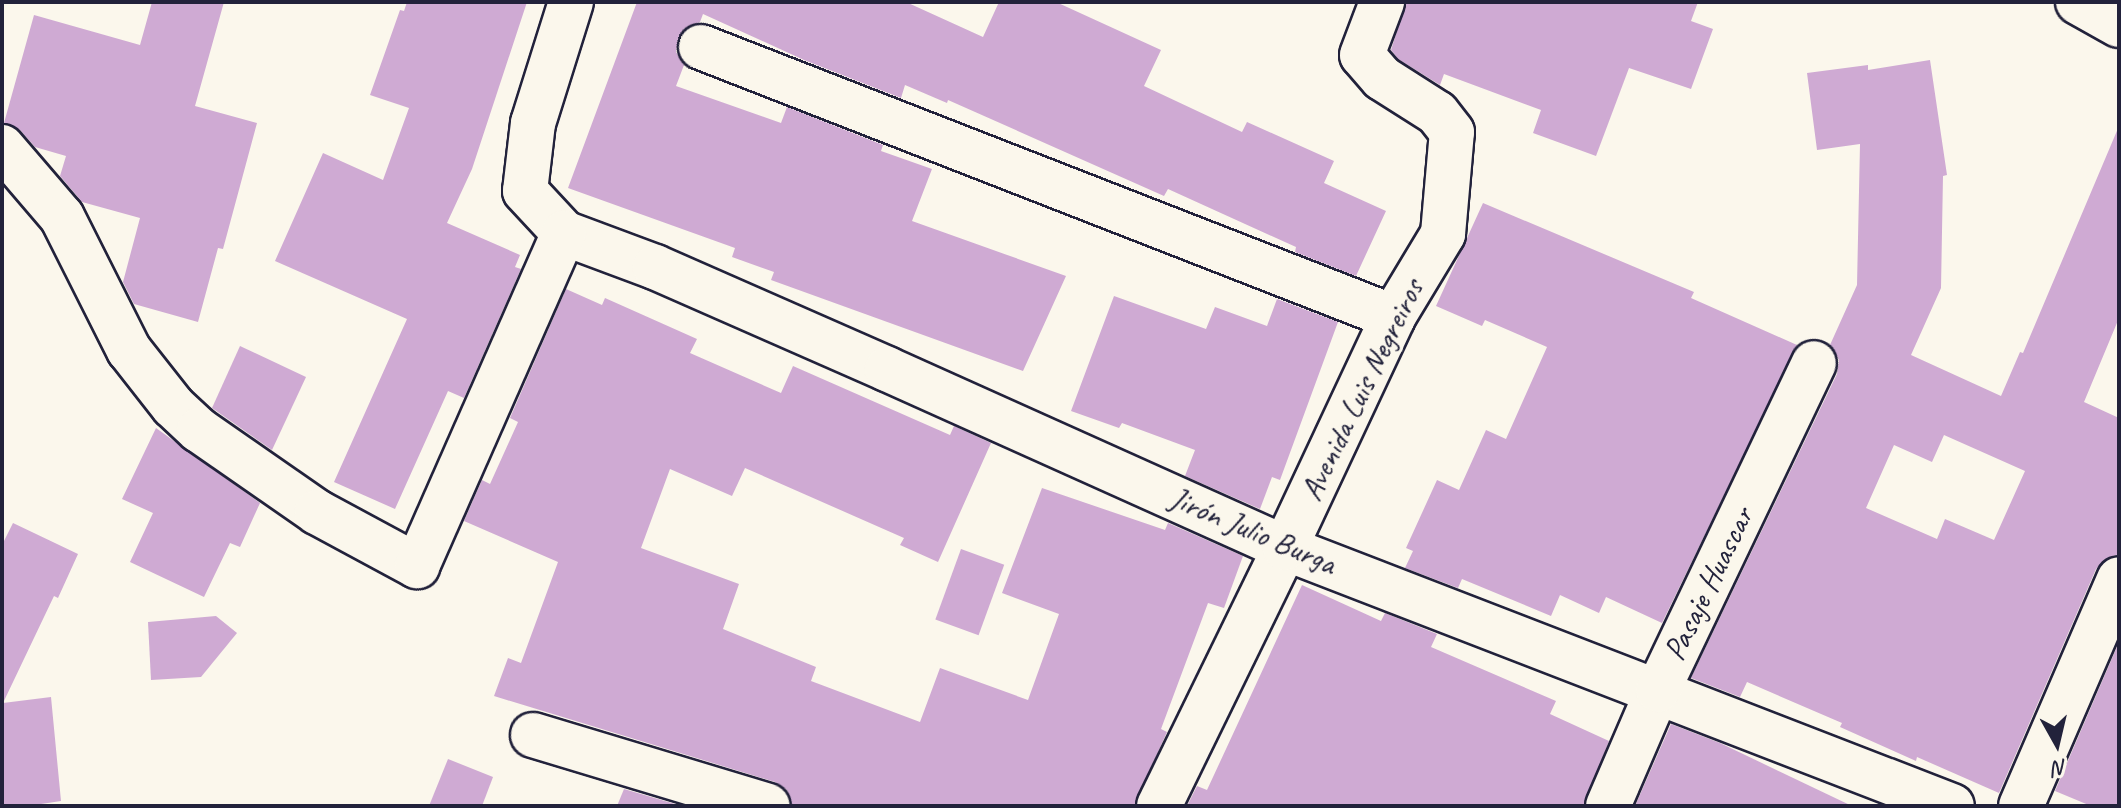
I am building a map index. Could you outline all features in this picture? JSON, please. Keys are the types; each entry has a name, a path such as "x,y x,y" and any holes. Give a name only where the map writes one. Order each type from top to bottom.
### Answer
{"street":[{"path":"2,147 62,217 129,350 173,406 199,430 317,512 417,566 564,233 525,191 533,123 571,2"},
{"name":"Avenida Luis Negreiros","path":"1159,806 1393,317 1443,234 1452,132 1437,113 1382,78 1362,55 1382,2"},
{"path":"2078,2 2119,25"},
{"path":"701,47 1393,317"},
{"name":"Jirón Julio Burga","path":"564,233 655,267 829,343 1285,548 1952,806"},
{"name":"Pasaje Huascar","path":"1608,806 1658,690 1814,363"},
{"path":"2021,806 2119,579"},
{"path":"533,735 768,806"}],"building":[{"path":"152,2 224,2 195,106 257,123 223,249 218,248 198,322 134,304 123,282 140,218 82,202 60,176 66,156 35,147 20,130 4,123 34,15 140,45"},
{"path":"407,2 527,2 472,169 447,223 520,255 515,267 521,269 464,398 448,391 395,509 334,482 407,319 275,261 323,153 383,180 409,108 370,95 400,10 404,11"},
{"path":"637,2 906,2 983,37 999,2 1056,2 1161,50 1144,86 1242,132 1247,122 1334,161 1324,183 1386,211 1356,276 1295,252 1296,247 1168,189 1164,196 948,100 947,103 905,85 901,98 804,60 703,14 700,22 685,28 678,39 676,52 684,65 676,86 781,123 787,107 883,145 881,151 932,169 912,221 1066,276 1023,371 771,280 774,272 732,257 735,248 568,188"},
{"path":"1406,2 1698,2 1691,21 1713,29 1691,89 1629,68 1596,156 1533,133 1541,110 1444,74 1440,85 1398,59 1391,50"},
{"path":"1930,60 1947,175 1943,176 1941,288 1911,355 2001,396 2020,352 2023,353 2119,126 2119,318 2084,402 2119,418 2119,554 2105,559 2096,569 1999,793 1917,757 1916,761 1840,727 1842,723 1747,682 1740,697 1691,678 1837,374 1839,360 1830,345 1857,285 1860,144 1817,150 1807,73 1868,65 1868,70","holes":["1944,435 2025,471 1994,540 1945,519 1937,539 1866,508 1894,445 1932,462"]},
{"path":"1483,203 1694,292 1691,298 1797,345 1662,623 1606,597 1599,613 1560,595 1551,616 1462,579 1458,588 1405,568 1413,551 1406,548 1437,480 1459,490 1486,430 1506,439 1547,347 1485,320 1482,326 1436,306"},
{"path":"566,289 602,305 605,298 697,339 690,353 781,393 793,366 950,435 954,426 991,443 938,562 900,545 904,538 745,468 732,496 670,469 641,548 739,584 723,629 816,667 811,681 920,722 940,668 1028,700 1059,614 1002,593 1042,488 1165,530 1168,523 1243,556 1224,608 1208,603 1161,729 1167,732 1134,806 792,806 787,790 775,782 494,696 508,658 521,663 558,562 464,521 482,480 490,484 518,422 510,418"},
{"path":"1114,296 1206,329 1215,307 1267,326 1277,299 1338,322 1280,480 1272,477 1260,509 1185,476 1195,450 1122,423 1119,428 1071,411"},
{"path":"240,346 306,377 272,450 212,408"},
{"path":"156,428 260,503 240,547 230,543 204,597 130,562 153,513 122,499"},
{"path":"13,523 78,554 58,598 54,596 3,703 51,697 61,801 28,806 2,806 2,545"},
{"path":"961,549 1004,565 979,635 935,619"},
{"path":"1302,585 1381,621 1385,613 1437,634 1431,647 1556,701 1550,714 1609,741 1584,806 1187,806 1197,786 1207,790"},
{"path":"216,616 237,633 201,677 151,680 148,622"},
{"path":"2119,642 2119,806 2091,806 2055,791"},
{"path":"1671,724 1720,743 1852,806 1635,806"},
{"path":"448,759 493,777 482,806 429,806"},
{"path":"624,789 682,806 617,806"}]}
